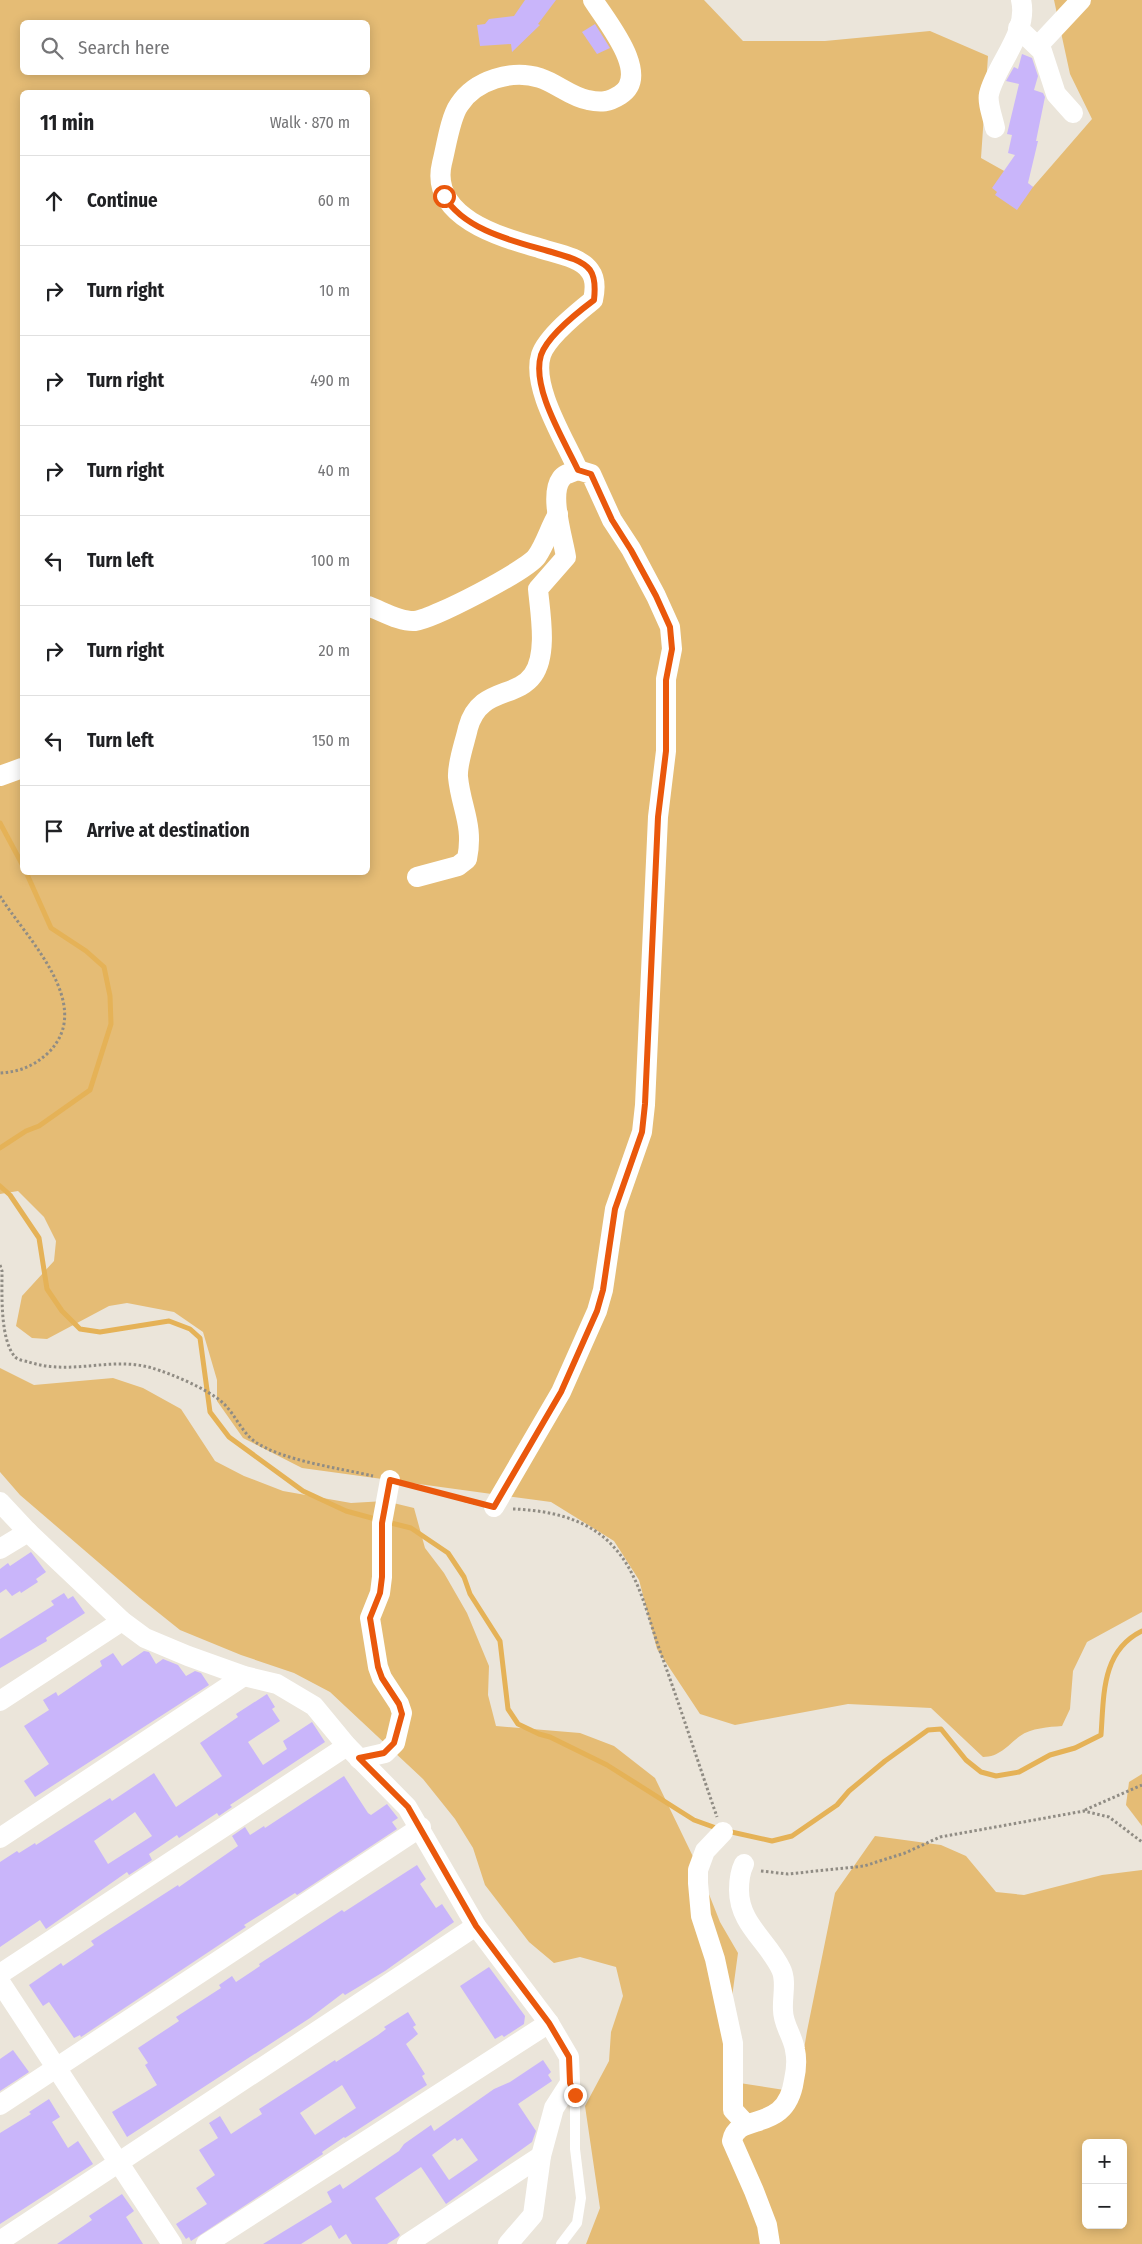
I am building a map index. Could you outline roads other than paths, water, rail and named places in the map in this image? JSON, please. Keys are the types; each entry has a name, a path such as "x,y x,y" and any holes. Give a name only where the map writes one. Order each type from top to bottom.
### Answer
{"street":[{"path":"578,470 542,390 540,367 546,346 580,311 594,300 594,280 590,270 580,262 476,225 450,205 440,186 440,177 441,165 459,105 472,92 495,78 515,75 540,78 586,100 604,102 624,93 631,83 631,64 593,0"},
{"path":"995,128 989,95 1012,46 1024,12 1021,0"},
{"path":"1038,46 1080,0"},
{"path":"1018,28 1042,51 1056,94 1073,113"},
{"path":"416,877 458,866 467,859 471,842 468,816 458,776 469,726 476,710 486,700 527,681 534,674 542,638 538,589 566,557 556,501 556,487 562,477 578,470 591,474 612,520 656,596 670,627 671,634 672,649 666,680 666,751 658,817 654,873 645,1104 642,1132 615,1209 603,1290 597,1311 561,1392 494,1507"},
{"path":"370,607 399,618 415,621 439,612 502,581 529,564 537,556 558,514"},
{"path":"0,776 20,769"},
{"path":"0,1974 353,1752 384,1753 394,1743 402,1714 399,1704 382,1678 378,1667 370,1618 380,1593 382,1577 382,1523 390,1480"},
{"path":"0,1502 28,1532 122,1621 145,1638 244,1676 277,1684 314,1706 353,1752 408,1807 476,1926 549,2023 569,2057 570,2083 554,2108 541,2156 533,2215 508,2244"},
{"path":"0,1549 28,1532"},
{"path":"0,1701 122,1621"},
{"path":"0,1838 244,1676"},
{"path":"0,2105 421,1827"},
{"path":"723,1832 705,1851 701,1859 698,1883 700,1911 715,1959 733,2043 733,2110 746,2124"},
{"path":"744,1864 739,1878 739,1896 742,1910 748,1924 782,1971 782,2010 795,2050 792,2093 786,2106 776,2115 740,2127 732,2136 733,2146 767,2225 770,2244"},
{"path":"0,2241 476,1926"},
{"path":"0,1982 172,2244"},
{"path":"206,2244 549,2023"},
{"path":"407,2244 541,2156"}],"lane":[{"path":"561,2244 577,2223 581,2198 575,2149 575,2095 570,2083"}],"waterway":[{"path":"0,823 20,860"},
{"path":"0,1148 26,1131 39,1126 90,1090 111,1024 110,996 104,967 86,951 51,928 27,875"},
{"path":"0,1186 10,1195 39,1238 47,1289 62,1311 80,1329 100,1332 169,1321 190,1329 200,1338 210,1412 229,1437 303,1491 346,1511 379,1520"},
{"path":"387,1522 411,1528 448,1553 464,1577 470,1594 500,1641 508,1709 518,1724 550,1737 607,1765 694,1820 719,1829"},
{"path":"727,1831 772,1841 792,1836 837,1805 849,1791 885,1761 928,1730 941,1729 966,1760 981,1772 996,1776 1019,1772 1050,1755 1075,1748 1101,1735 1104,1690 1112,1662 1119,1650 1142,1631"}]}
